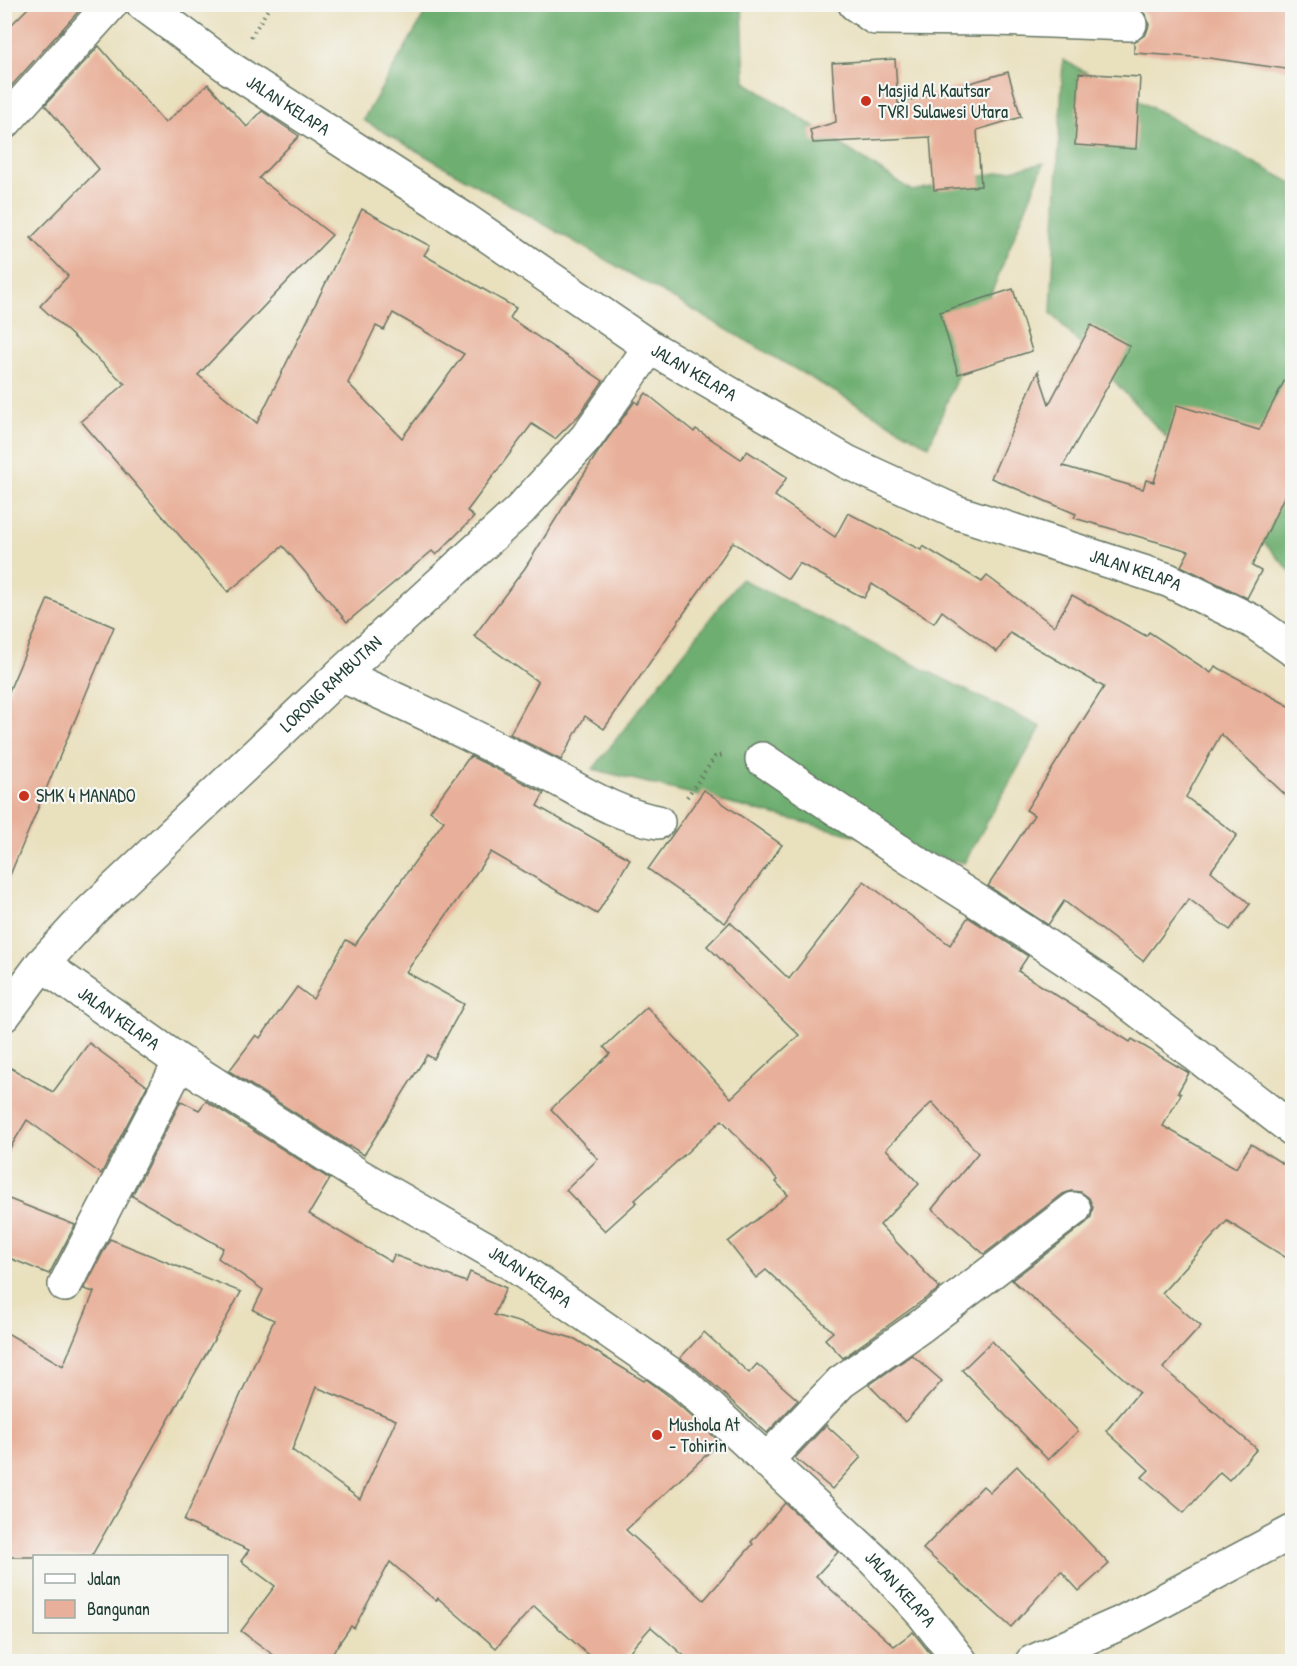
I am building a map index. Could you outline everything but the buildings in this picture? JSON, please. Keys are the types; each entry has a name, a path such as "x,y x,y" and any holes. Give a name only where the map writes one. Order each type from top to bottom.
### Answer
{"street":[{"path":"4,123 111,4"},
{"name":"JALAN KELAPA","path":"143,4 231,69 464,219 650,347 762,415 847,462 956,512 1168,580 1252,621 1293,649"},
{"path":"855,4 875,18 939,12 1130,24"},
{"name":"LORONG RAMBUTAN","path":"4,1016 42,964 92,911 339,675 520,510 586,438 650,347"},
{"path":"339,675 390,696 569,785 602,804 640,819 658,822"},
{"path":"762,759 1112,990 1293,1129"},
{"name":"JALAN KELAPA","path":"42,964 180,1062 358,1175 508,1261 682,1382 875,1561 924,1615 961,1662"},
{"path":"65,1285 180,1062"},
{"path":"766,1461 842,1382 921,1326 1074,1209"},
{"path":"1032,1662 1123,1622 1293,1532"}],"path":[{"path":"658,822 678,811 715,757 743,752 762,759"}],"green space":[{"path":"430,5 742,5 745,82 912,191 1044,163 929,446 363,120"},
{"path":"1063,60 1292,183 1292,573 1051,313"},
{"path":"741,579 1041,727 964,863 593,769"}],"place":[{"name":"Masjid Al Kautsar TVRI Sulawesi Utara","path":"866,101"},
{"name":"SMK 4 MANADO","path":"24,796"},
{"name":"Mushola At - Tohirin","path":"657,1435"}]}
